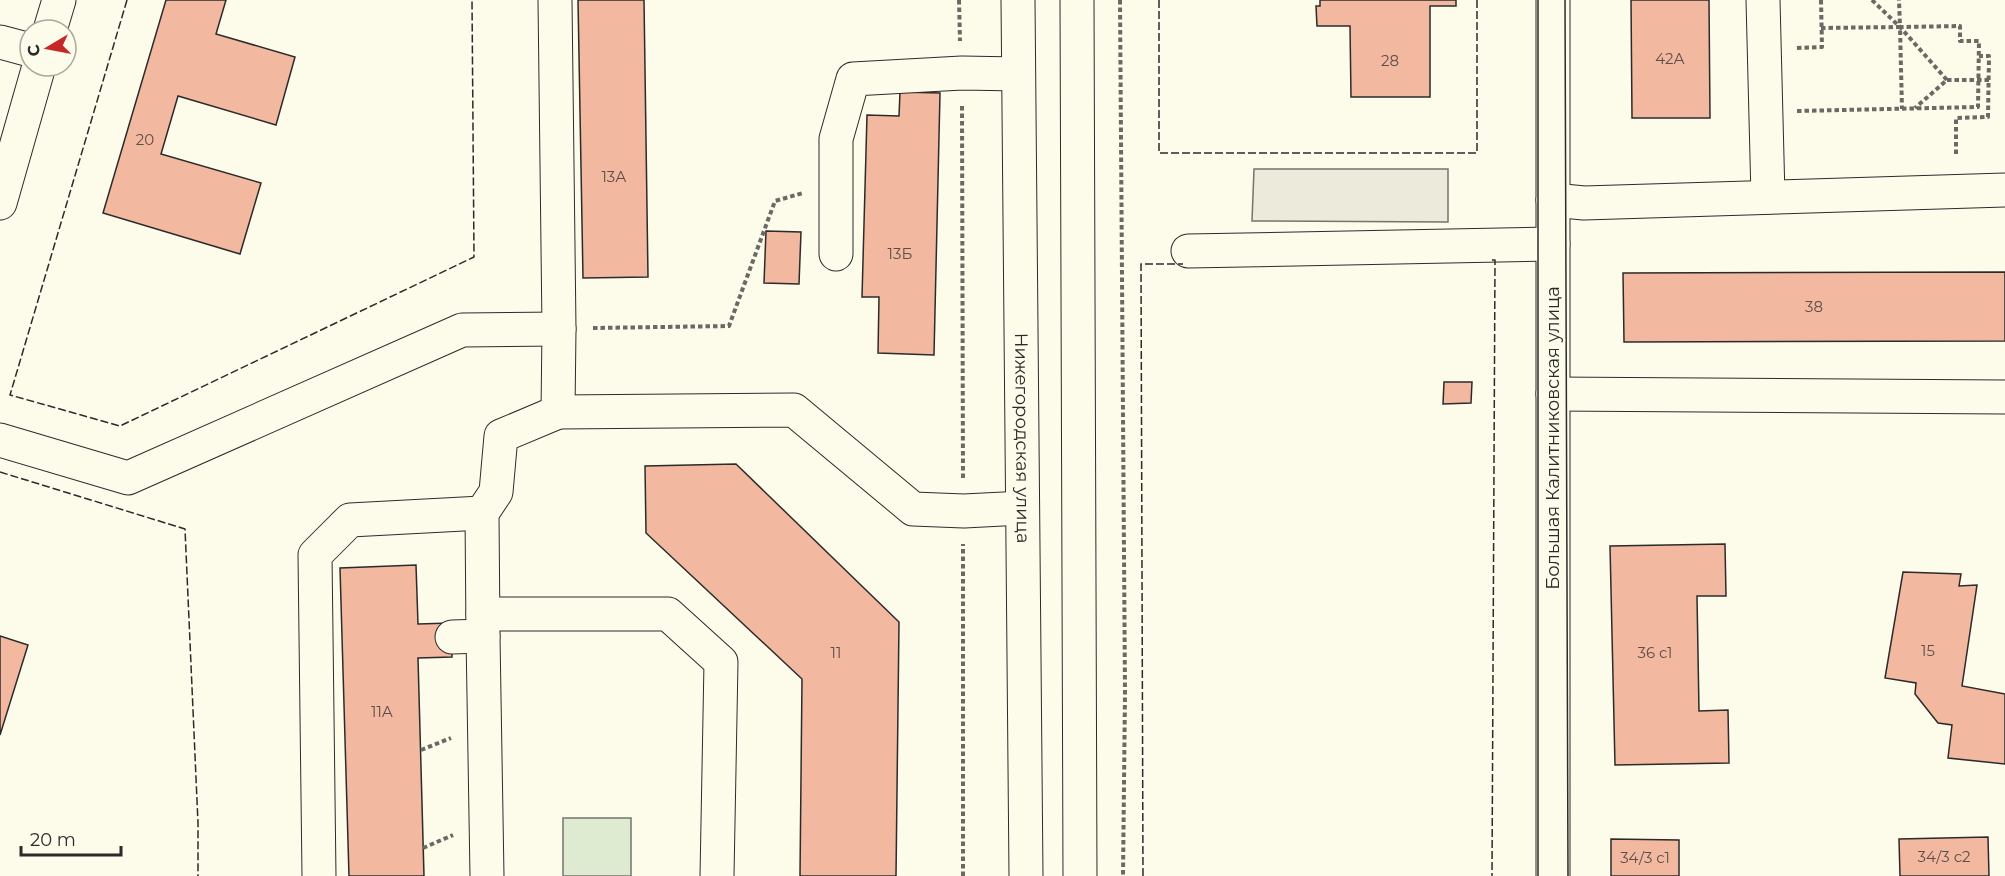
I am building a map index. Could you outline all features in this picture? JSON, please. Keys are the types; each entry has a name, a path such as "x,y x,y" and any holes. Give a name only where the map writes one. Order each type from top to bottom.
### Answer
{"main road":[{"path":"54,18 59,0"},
{"path":"555,0 558,412"},
{"name":"Нижегородская улица","path":"1018,0 1026,876"},
{"path":"1077,0 1080,876"},
{"name":"Большая Калитниковская улица","path":"1552,0 1553,876"},
{"path":"1763,0 1767,197"},
{"path":"0,42 18,47"},
{"path":"836,254 836,139 853,79 962,73 1018,74"},
{"path":"0,203 36,78"},
{"path":"1552,200 1584,203 2005,190"},
{"path":"1188,251 1553,244"},
{"path":"0,440 128,478 462,330 559,329"},
{"path":"1553,394 2005,397"},
{"path":"488,876 472,629 482,513 496,492 501,436 558,412 794,410 913,509 964,511 1022,508"},
{"path":"319,876 315,555 350,520 482,513"},
{"path":"472,629 668,614 721,662 717,876"}],"path":[{"path":"959,0 962,73 963,876"},
{"path":"1120,0 1125,680 1123,876"},
{"path":"1790,49 1822,47 1821,0"},
{"path":"1872,0 1900,27 1947,80"},
{"path":"1899,0 1902,109"},
{"path":"1791,111 1978,107 1979,40 1960,41 1960,26 1821,28"},
{"path":"1956,154 1956,118 1988,117 1989,56 1978,56"},
{"path":"1915,108 1947,80 1989,80"},
{"path":"559,329 729,326 775,201 836,184"}],"green space":[{"path":"563,818 631,818 631,876 563,876"}],"shaded area":[{"path":"1254,169 1448,169 1448,222 1252,221"}],"building":[{"path":"166,0 226,0 216,34 295,57 276,125 178,96 161,154 261,183 240,254 103,213"},
{"path":"578,0 644,0 648,277 583,278"},
{"path":"1320,0 1456,0 1456,6 1430,6 1430,97 1351,97 1350,26 1317,26 1316,6 1320,6"},
{"path":"1631,0 1709,0 1710,118 1632,118"},
{"path":"900,92 940,93 934,355 878,353 879,297 862,297 867,115 899,116"},
{"path":"766,231 801,232 799,284 764,283"},
{"path":"2005,272 2005,341 1624,342 1623,273"},
{"path":"1444,382 1472,382 1471,403 1443,404"},
{"path":"736,464 899,622 896,876 800,876 802,679 646,533 645,466"},
{"path":"1725,544 1726,596 1697,596 1699,711 1728,710 1729,763 1615,765 1610,546"},
{"path":"416,565 418,624 451,623 452,657 418,658 424,876 349,876 340,568"},
{"path":"1903,572 1961,574 1959,586 1977,585 1962,686 2005,694 2005,764 1948,758 1952,725 1938,723 1915,694 1916,683 1885,678"},
{"path":"0,636 28,645 0,735"},
{"path":"1988,837 1989,876 1900,876 1899,839"},
{"path":"1611,839 1679,840 1679,876 1611,876"}],"tram line":[{"path":"1538,0 1538,876"},
{"path":"1565,0 1568,876"}],"fence":[{"path":"127,0 10,395 120,426 474,257 472,0"},
{"path":"1159,0 1159,153 1477,153 1477,0"},
{"path":"1492,260 1495,260 1492,876"},
{"path":"1143,876 1141,264 1183,264"},
{"path":"0,472 185,529 198,823 198,876"}]}
